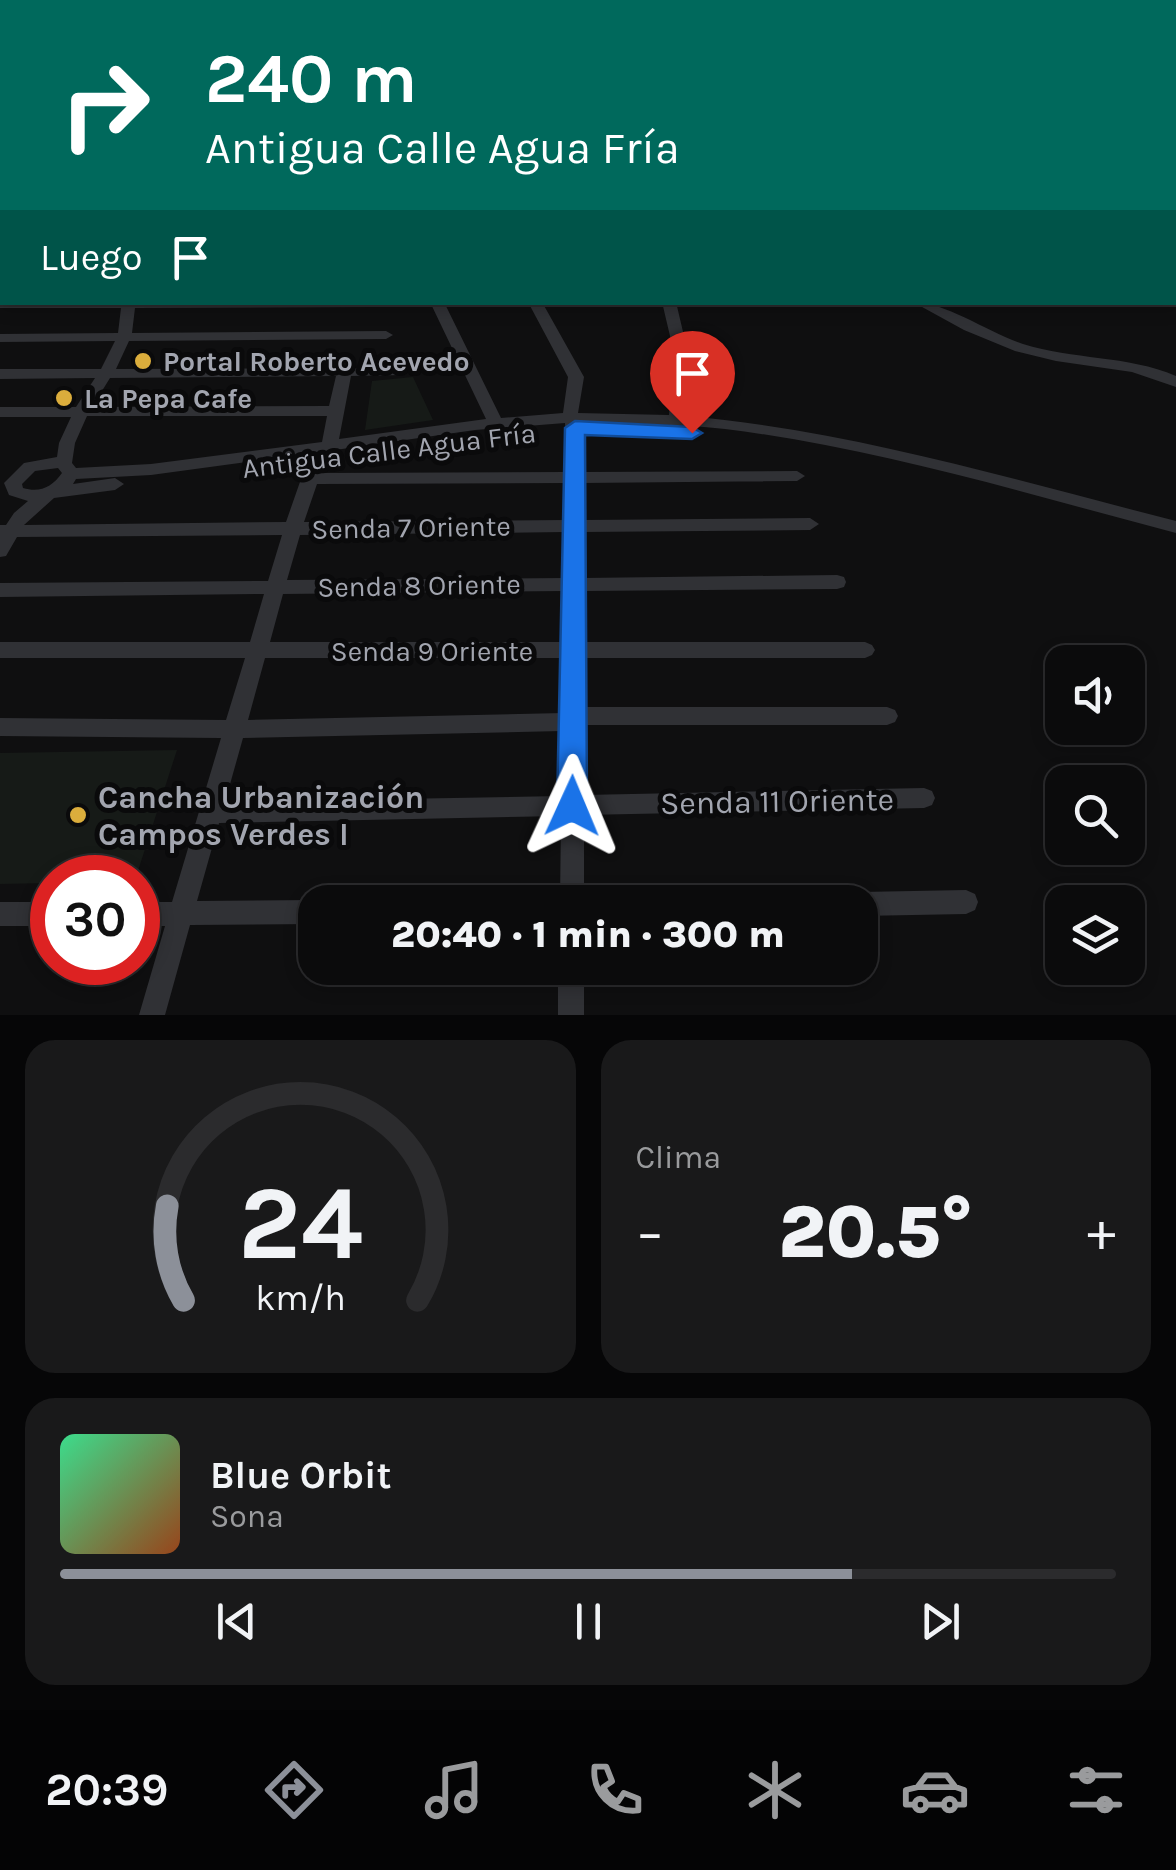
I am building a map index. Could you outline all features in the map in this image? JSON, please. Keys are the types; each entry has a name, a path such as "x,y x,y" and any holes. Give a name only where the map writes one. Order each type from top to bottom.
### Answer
{"street":[{"path":"0,550 10,526 15,478 69,438 124,337 128,305"},
{"path":"438,305 497,425"},
{"path":"537,305 576,376 572,423 572,885"},
{"path":"670,305 681,353 677,421"},
{"path":"926,305 1018,348 1059,358 1138,367 1176,382"},
{"path":"0,338 386,336"},
{"path":"152,1015 292,530 318,462 344,372"},
{"path":"0,374 402,372"},
{"path":"0,412 334,411"},
{"name":"Antigua Calle Agua Fría","path":"0,472 30,467 116,473 318,462 497,425 677,421 786,431"},
{"name":"Antigua Calle Agua Fría","path":"11,489 50,493 318,462 572,423 754,436 786,431"},
{"path":"786,431 886,450 1176,527"},
{"path":"10,526 66,483 69,438"},
{"path":"318,462 575,476 797,476"},
{"name":"Senda 7 Oriente","path":"10,526 292,530 810,524"},
{"name":"Senda 8 Oriente","path":"0,590 837,582"},
{"name":"Senda 9 Oriente","path":"0,650 865,650"},
{"path":"0,727 233,729 573,719 887,716"},
{"name":"Senda 11 Oriente","path":"210,813 924,798"},
{"path":"878,904 966,902"},
{"path":"160,914 298,912"},
{"path":"0,914 30,914"},
{"path":"571,985 571,1015"}],"shaded area":[{"path":"413,377 433,420 365,430 372,381"},
{"name":"Cancha Urbanización Campos Verdes I","path":"177,750 143,855 30,855 30,883 0,884 0,753"}],"place":[{"name":"Portal Roberto Acevedo","path":"143,361"},
{"name":"La Pepa Cafe","path":"64,398"},
{"name":"Cancha Urbanización Campos Verdes I","path":"78,815"}],"route":[{"path":"572,806 575,428 692,433"}]}
